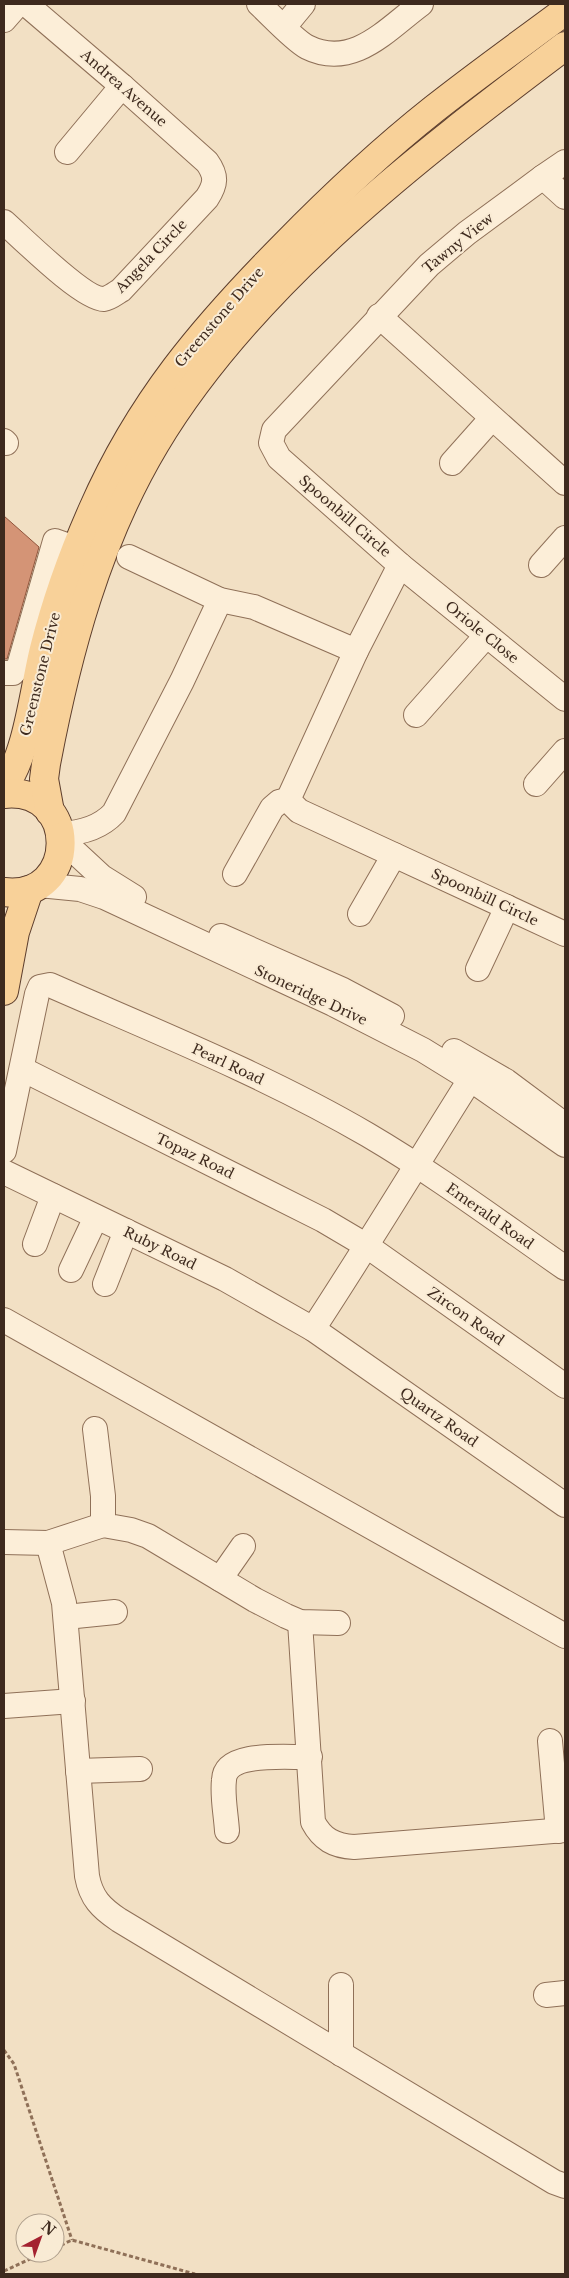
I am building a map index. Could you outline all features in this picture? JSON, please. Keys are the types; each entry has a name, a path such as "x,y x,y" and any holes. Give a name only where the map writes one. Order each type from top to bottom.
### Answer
{"main road":[{"name":"Greenstone Drive","path":"4,786 20,756 44,649 62,587 65,545 153,397 200,335 240,291 330,200 434,109 565,11"},
{"name":"Greenstone Drive","path":"24,889 56,867 60,853 57,828 45,784 46,764 68,662 86,599 102,553 154,445 199,380 257,311 288,278 366,204 565,46"},
{"path":"4,794 28,796 38,801 57,828"},
{"path":"4,992 24,889"}],"street":[{"path":"4,20 18,4"},
{"name":"Andrea Avenue","path":"26,4 207,162 213,170 215,179"},
{"path":"259,4 306,47 328,54 346,55 362,48 421,4"},
{"path":"284,27 303,4"},
{"path":"67,152 122,86"},
{"name":"Tawny View","path":"380,316 429,265 467,233 565,162"},
{"path":"543,177 565,197"},
{"name":"Angela Circle","path":"4,222 77,286 94,297 104,299 120,290 207,198 213,188 215,179"},
{"path":"380,316 565,483"},
{"name":"Spoonbill Circle","path":"380,316 274,430 271,443 279,458 400,565 356,651 288,800 305,814 565,934"},
{"path":"452,463 492,418"},
{"path":"541,565 565,538"},
{"path":"4,673 13,673 18,669 65,545"},
{"path":"128,557 220,600 254,607 356,651"},
{"name":"Oriole Close","path":"400,565 565,699"},
{"path":"57,828 79,833 105,822 114,813 182,681 220,600"},
{"path":"416,715 486,636"},
{"path":"536,784 565,751"},
{"path":"235,874 272,808 278,802 288,800"},
{"name":"Stoneridge Drive","path":"57,828 102,877 125,893 343,990 475,1072 565,1144"},
{"path":"360,914 394,855"},
{"name":"Stoneridge Drive","path":"24,889 80,890 104,896 423,1050 475,1072 506,1081 565,1125"},
{"path":"478,969 506,908"},
{"name":"Pearl Road","path":"22,1069 37,994 40,987 50,985 228,1063 335,1117 415,1164"},
{"path":"4,1151 22,1069"},
{"name":"Topaz Road","path":"22,1069 323,1220 367,1246"},
{"path":"313,1328 367,1246 415,1164 475,1072"},
{"name":"Emerald Road","path":"415,1164 565,1268"},
{"name":"Ruby Road","path":"4,1172 225,1280 313,1328"},
{"path":"36,1244 53,1196"},
{"path":"71,1270 96,1216"},
{"path":"105,1284 126,1231"},
{"name":"Zircon Road","path":"367,1246 565,1386"},
{"path":"4,1320 565,1636"},
{"name":"Quartz Road","path":"313,1328 565,1505"},
{"path":"95,1429 103,1496 103,1525"},
{"path":"4,1542 48,1543 103,1525 131,1530 148,1536 255,1600 300,1622 338,1623"},
{"path":"48,1543 59,1579 66,1617 87,1876 94,1899 100,1906 341,2054 554,2182 565,2186"},
{"path":"220,1579 243,1546"},
{"path":"66,1617 115,1612"},
{"path":"300,1622 313,1822 319,1833 328,1841 341,1846 562,1831 550,1741"},
{"path":"4,1706 73,1701"},
{"path":"227,1831 223,1778 228,1768 234,1762 246,1759 310,1757"},
{"path":"78,1771 140,1769"},
{"path":"341,1986 341,2054"}],"path":[{"path":"4,2050 14,2064 72,2240"},
{"path":"65,2243 72,2240 195,2274"},
{"path":"4,2271 22,2263"}],"building":[{"path":"4,516 39,547 7,659 4,659"}]}
